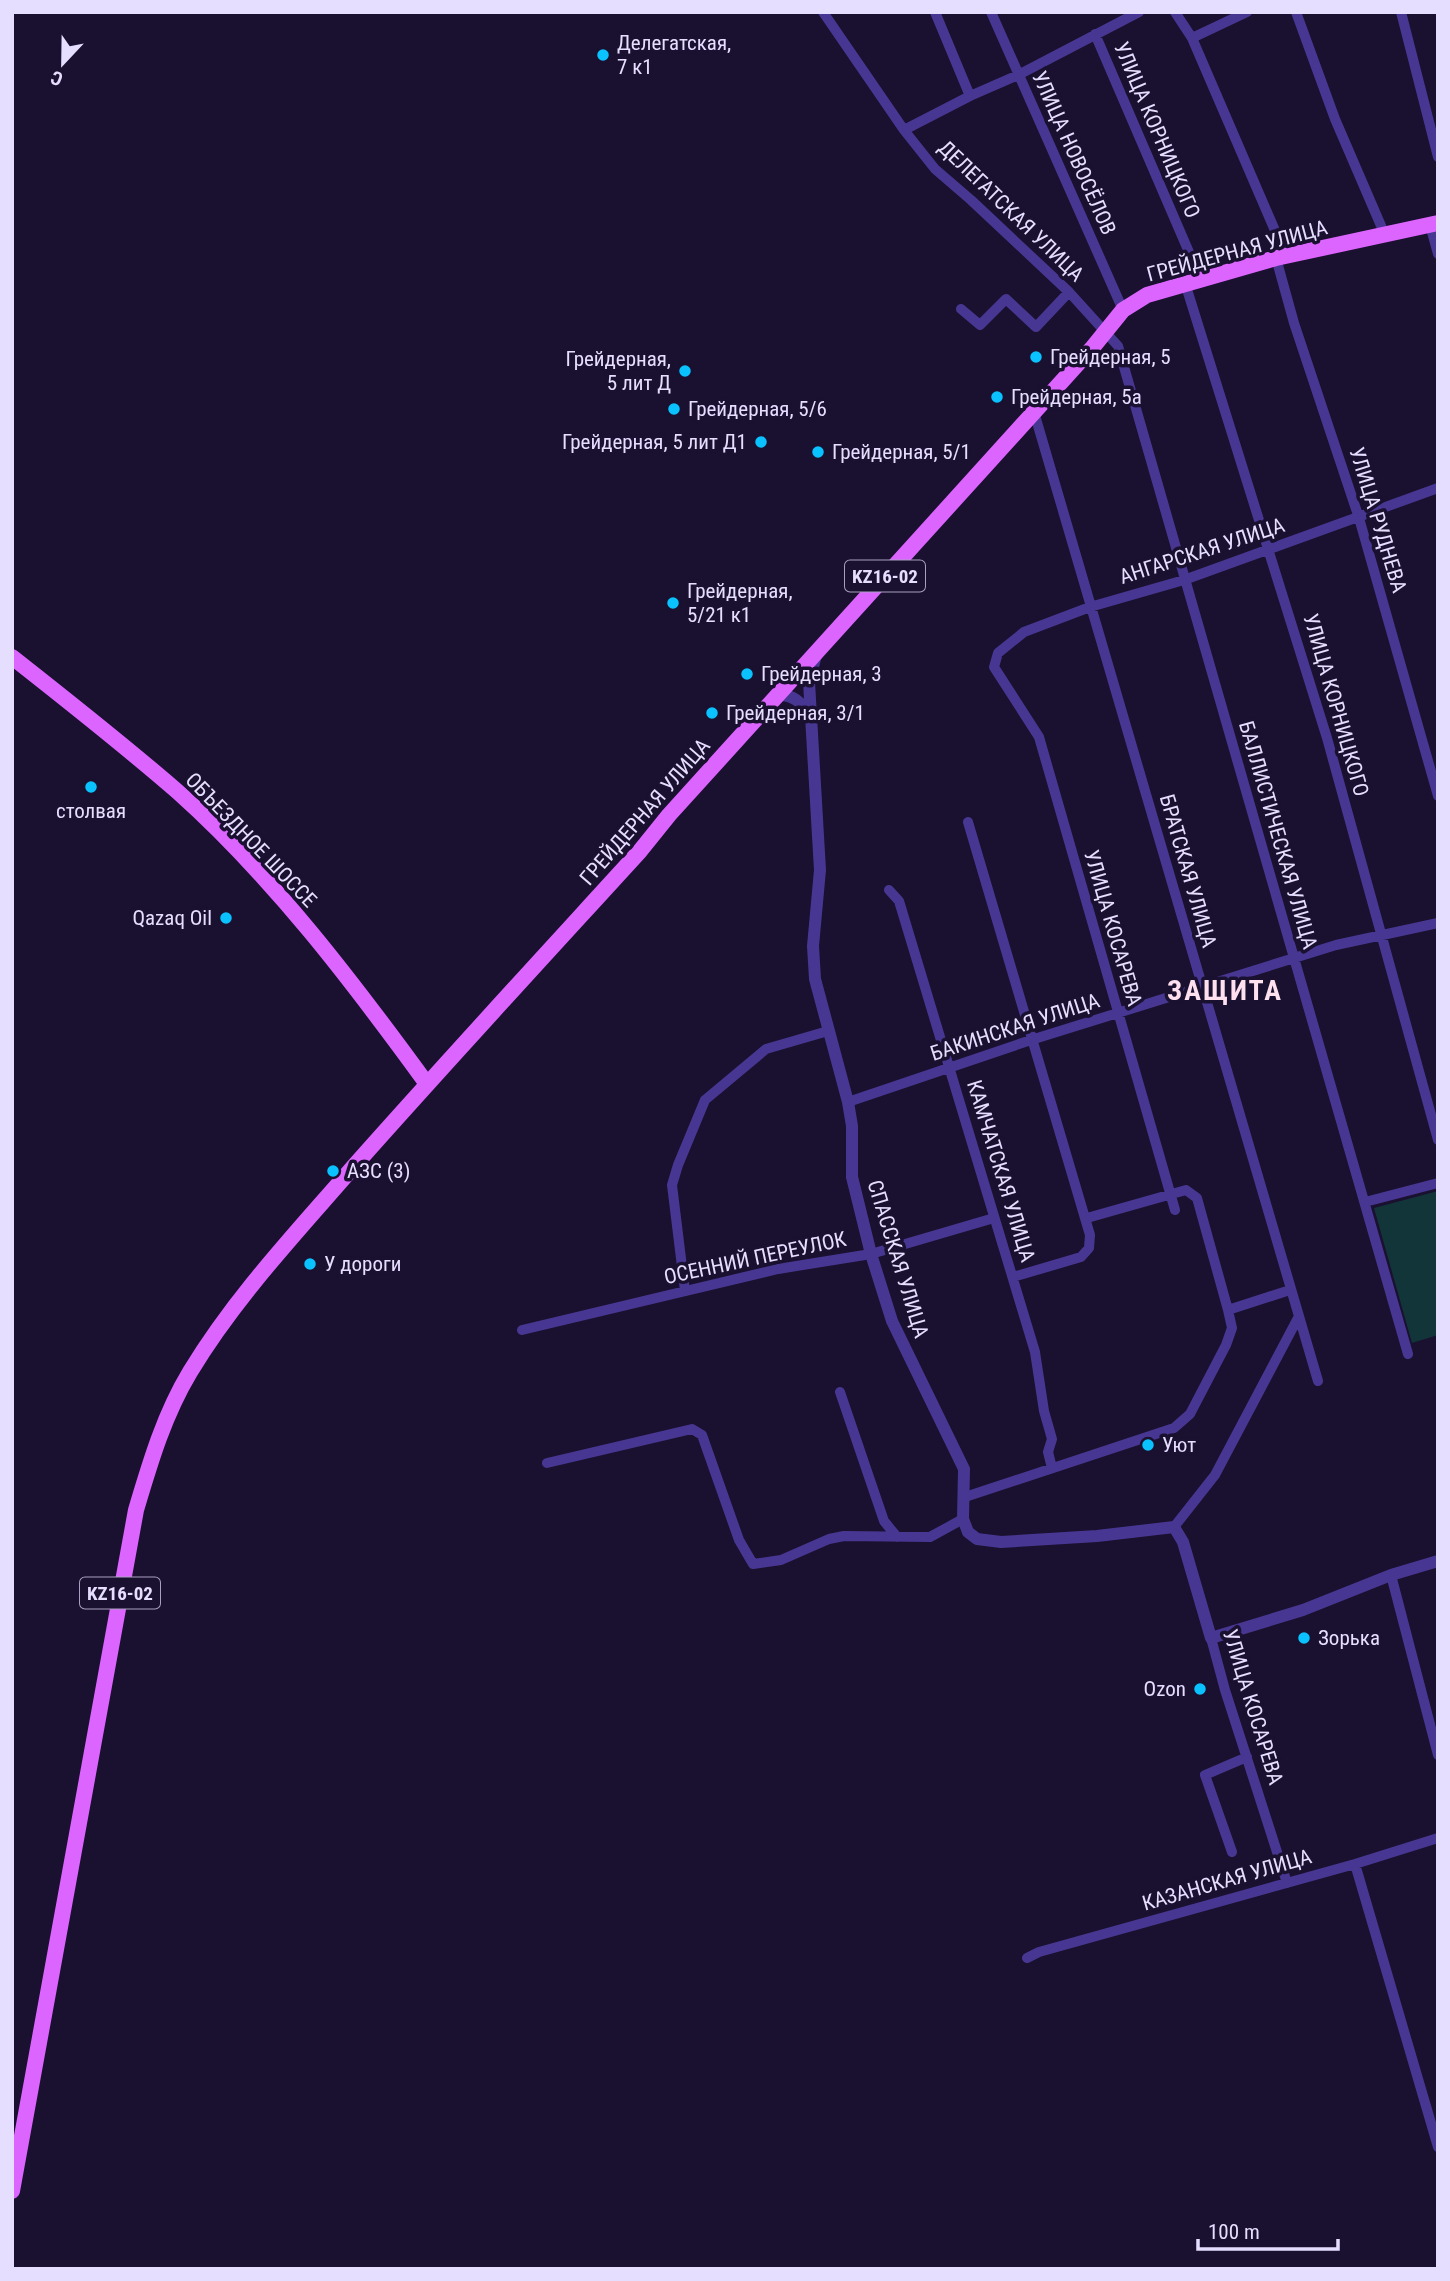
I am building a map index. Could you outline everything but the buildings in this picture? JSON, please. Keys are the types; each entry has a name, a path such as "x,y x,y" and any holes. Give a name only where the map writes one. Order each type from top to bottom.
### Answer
{"main road":[{"name":"ГРЕЙДЕРНАЯ УЛИЦА","path":"427,1084 640,851 669,815 1124,310 1147,295 1193,281 1281,257 1434,224"},
{"name":"ОБЪЕЗДНОЕ ШОССЕ","path":"12,657 178,793 234,847 308,929 427,1084"},
{"name":"KZ16-02","path":"12,2191 136,1510 157,1441 188,1374 224,1320 274,1257 427,1084"}],"street":[{"name":"ДЕЛЕГАТСКАЯ УЛИЦА","path":"823,12 904,131 935,169 1069,292 1105,330"},
{"path":"935,12 970,96"},
{"name":"УЛИЦА НОВОСЁЛОВ","path":"991,12 1124,310"},
{"path":"904,131 1139,12"},
{"name":"УЛИЦА РУДНЕВА","path":"1175,12 1192,38 1281,257 1294,323 1359,518 1438,796"},
{"path":"1192,38 1247,12"},
{"path":"1296,12 1335,119 1385,235"},
{"path":"1401,12 1438,157"},
{"name":"УЛИЦА КОРНИЦКОГО","path":"1096,34 1193,281 1327,738 1438,1140"},
{"path":"1434,224 1438,254"},
{"path":"961,309 980,325 1006,299 1036,327 1069,292"},
{"name":"БАЛЛИСТИЧЕСКАЯ УЛИЦА","path":"1105,330 1118,346 1408,1354"},
{"name":"БРАТСКАЯ УЛИЦА","path":"1034,412 1318,1381"},
{"name":"АНГАРСКАЯ УЛИЦА","path":"993,667 998,653 1024,632 1090,607 1184,580 1438,488"},
{"name":"СПАССКАЯ УЛИЦА","path":"817,650 809,682 820,870 813,946 815,979 848,1102 852,1126 852,1177 871,1254 892,1321 964,1469 963,1519"},
{"name":"УЛИЦА КОСАРЕВА","path":"993,667 1039,737 1175,1210"},
{"path":"777,695 798,701 811,720"},
{"path":"968,822 1090,1235 1088,1248 1082,1257 1013,1277"},
{"name":"КАМЧАТСКАЯ УЛИЦА","path":"889,890 899,901 1035,1352 1044,1411 1052,1439 1048,1452 1052,1468"},
{"name":"БАКИНСКАЯ УЛИЦА","path":"848,1102 1031,1040 1336,945 1438,923"},
{"path":"685,1291 672,1185 705,1100 766,1049 828,1031"},
{"path":"1365,1202 1438,1182"},
{"path":"965,1497 1174,1428 1190,1414 1226,1345 1232,1328 1197,1198 1186,1191 1087,1218"},
{"name":"ОСЕННИЙ ПЕРЕУЛОК","path":"522,1330 778,1269 871,1254 994,1218"},
{"path":"1228,1310 1290,1290"},
{"path":"547,1463 692,1429 702,1435 739,1541 754,1564 781,1560 829,1539 844,1536 929,1537 963,1519 968,1532 977,1539 1002,1542 1097,1536 1174,1527 1215,1475 1299,1317"},
{"path":"840,1392 884,1521 897,1537"},
{"name":"УЛИЦА КОСАРЕВА","path":"1174,1527 1182,1542 1212,1638 1215,1658 1287,1882"},
{"path":"1212,1638 1303,1610 1391,1575 1438,1561"},
{"path":"1391,1575 1438,1755"},
{"path":"1231,1852 1205,1775 1247,1757"},
{"name":"КАЗАНСКАЯ УЛИЦА","path":"1027,1958 1039,1952 1355,1864 1438,1838"},
{"path":"1355,1864 1438,2147"}],"green space":[{"path":"1438,1191 1438,1335 1412,1343 1374,1208"}],"place":[{"name":"Делегатская, 7 к1","path":"603,55"},
{"name":"Грейдерная, 5","path":"1036,357"},
{"name":"Грейдерная, 5 лит Д","path":"685,371"},
{"name":"Грейдерная, 5а","path":"997,397"},
{"name":"Грейдерная, 5/6","path":"674,409"},
{"name":"Грейдерная, 5 лит Д1","path":"761,442"},
{"name":"Грейдерная, 5/1","path":"818,452"},
{"name":"Грейдерная, 5/21 к1","path":"673,603"},
{"name":"Грейдерная, 3","path":"747,674"},
{"name":"Грейдерная, 3/1","path":"712,713"},
{"name":"столвая","path":"91,787"},
{"name":"Qazaq Oil","path":"226,918"},
{"name":"АЗС (3)","path":"333,1171"},
{"name":"У дороги","path":"310,1264"},
{"name":"Уют","path":"1148,1445"},
{"name":"Зорька","path":"1304,1638"},
{"name":"Ozon","path":"1200,1689"}],"district":[{"name":"ЗАЩИТА","path":"1225,990"}]}
